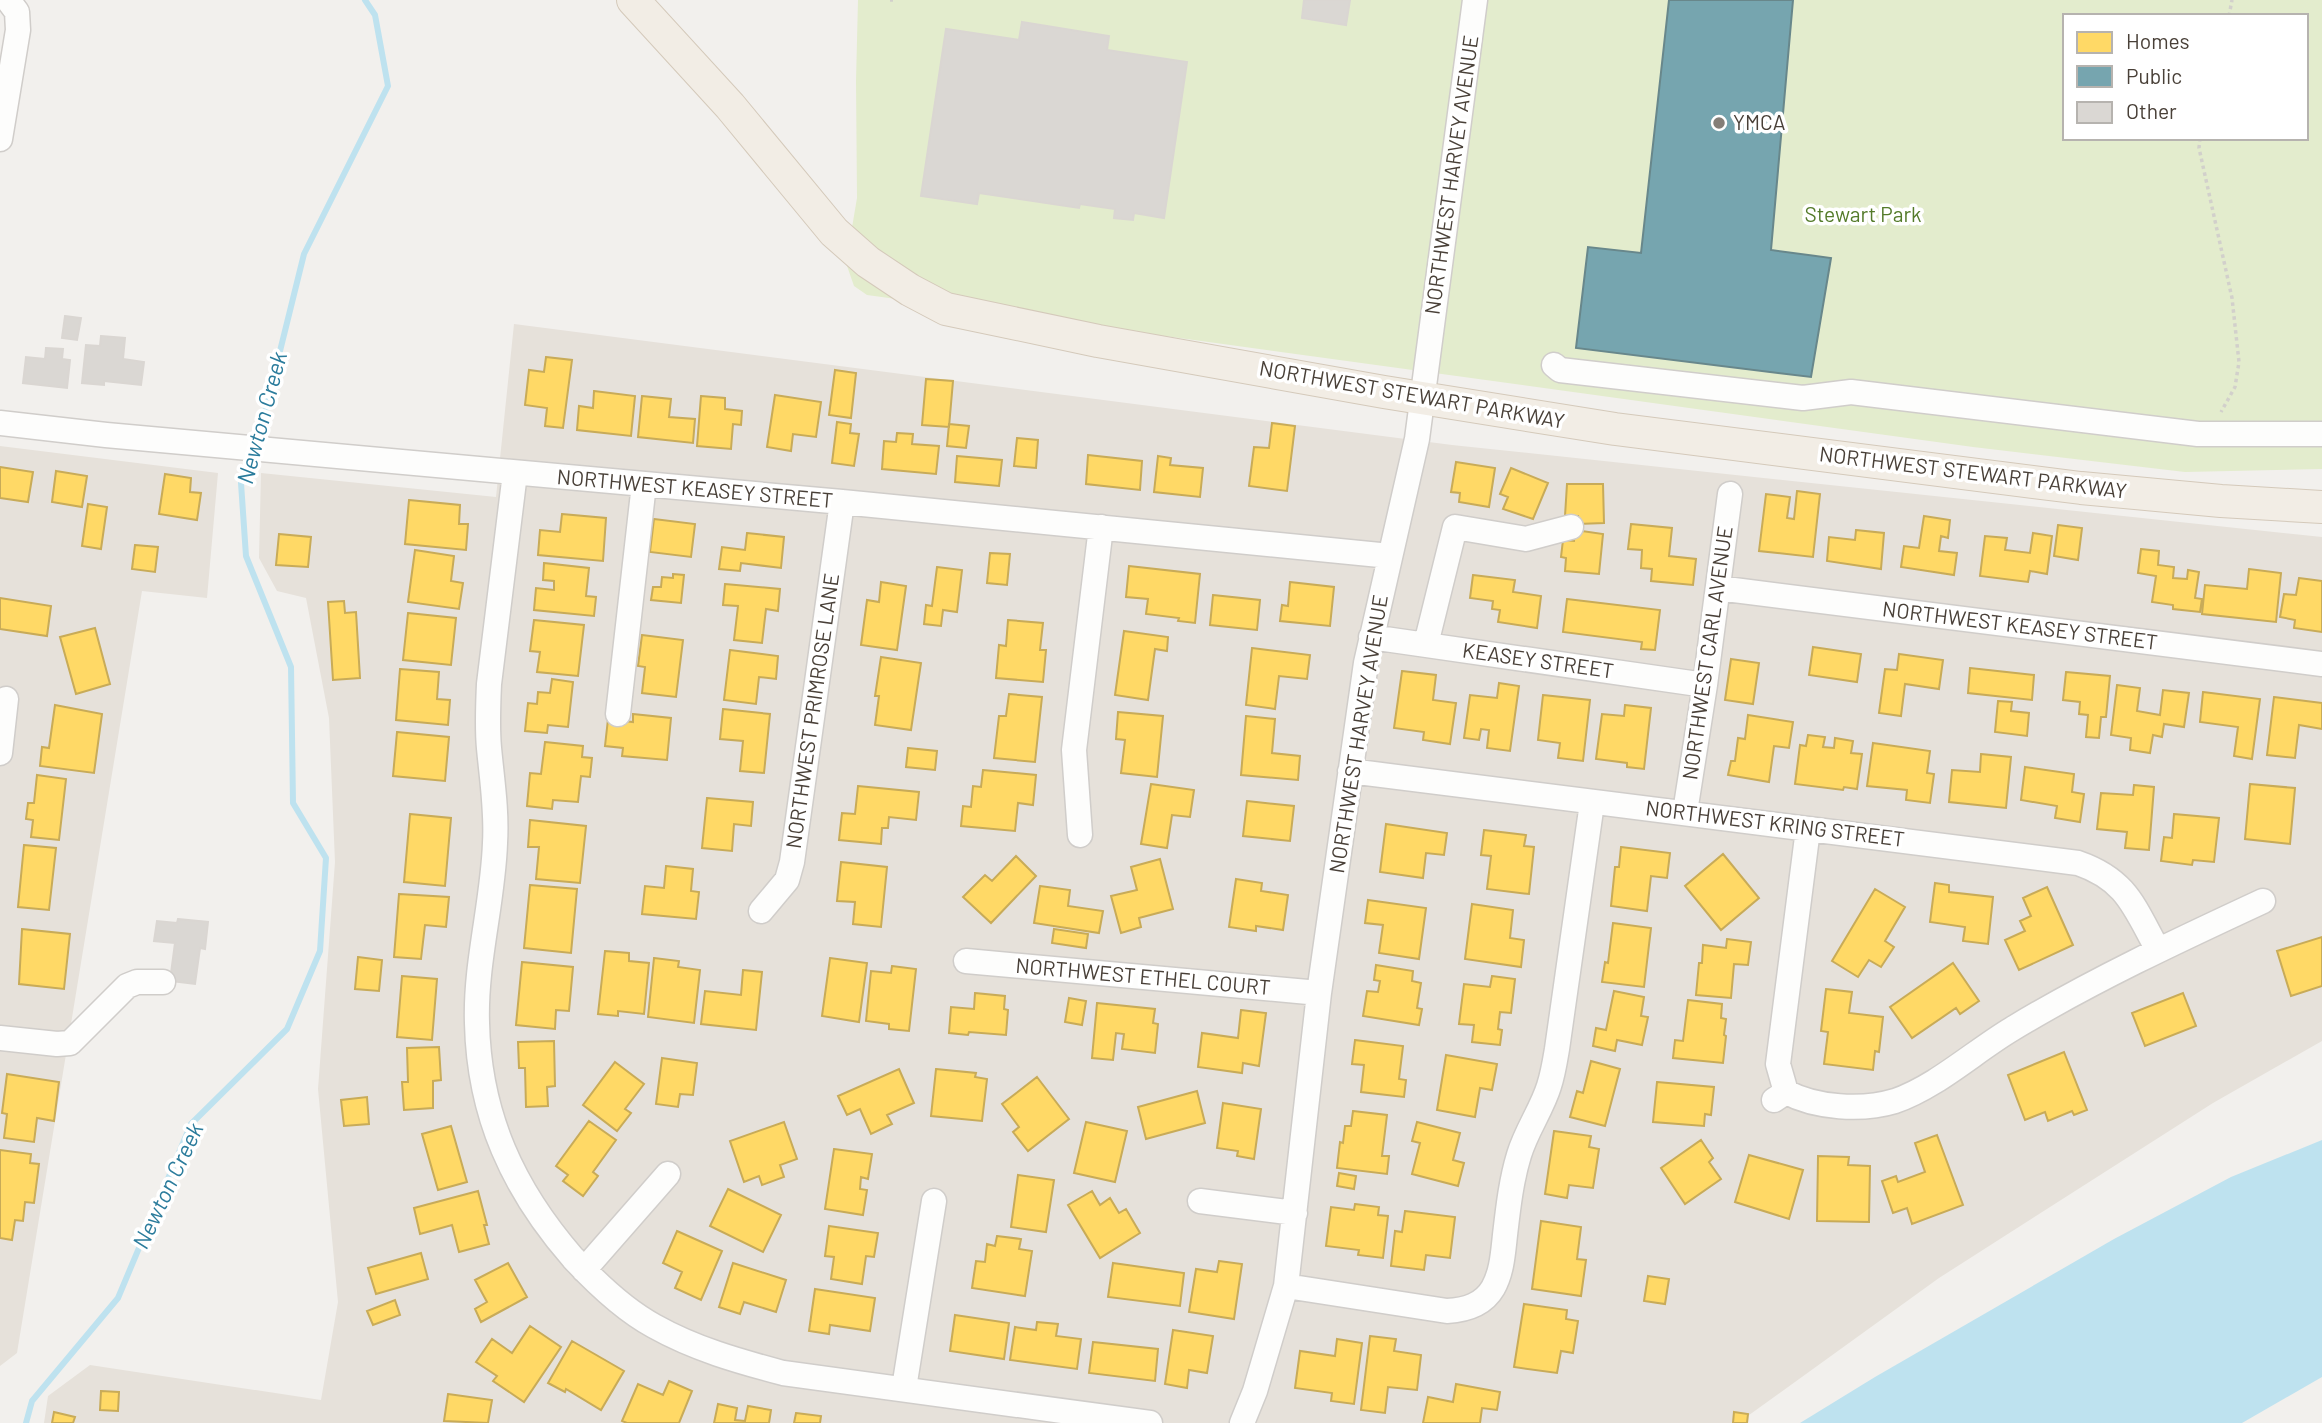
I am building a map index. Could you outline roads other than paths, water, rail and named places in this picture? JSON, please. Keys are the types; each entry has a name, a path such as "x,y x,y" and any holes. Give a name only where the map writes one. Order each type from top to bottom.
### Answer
{"main road":[{"name":"NORTHWEST STEWART PARKWAY","path":"633,0 730,106 834,232 868,262 910,290 946,309 1065,334 1422,398 1615,429 2081,488 2322,507"}],"street":[{"path":"0,139 18,30 17,12 8,0"},
{"name":"NORTHWEST HARVEY AVENUE","path":"1242,1423 1255,1391 1286,1286 1319,993 1350,771 1371,637 1417,439 1475,0"},
{"path":"1554,365 1560,370 1803,398 1851,392 2209,434 2322,434"},
{"name":"NORTHWEST KEASEY STREET","path":"0,423 1390,556"},
{"path":"515,473 489,684 488,717 496,808 495,844 479,979 477,1021 480,1064 491,1113 507,1161 526,1197 551,1232 616,1301 653,1326 699,1348 783,1373 1150,1423"},
{"path":"618,714 644,484"},
{"name":"NORTHWEST CARL AVENUE","path":"1685,812 1730,494"},
{"name":"NORTHWEST PRIMROSE LANE","path":"761,911 787,880 792,862 842,502"},
{"path":"1426,644 1444,525 1526,539 1571,527"},
{"path":"1080,835 1074,750 1101,527"},
{"name":"NORTHWEST KEASEY STREET","path":"1718,588 2322,664"},
{"name":"KEASEY STREET","path":"1371,637 1705,685"},
{"path":"0,753 6,699"},
{"name":"NORTHWEST KRING STREET","path":"1350,771 2078,863 2101,871 2118,885 2158,950"},
{"path":"1286,1286 1447,1311 1463,1310 1485,1299 1499,1277 1510,1192 1519,1155 1549,1087 1557,1049 1592,803"},
{"path":"1808,829 1778,1064 1780,1096 1809,1101 1847,1106 1873,1105 1896,1100 1922,1088 2013,1028 2158,950 2263,901"},
{"name":"NORTHWEST ETHEL COURT","path":"966,961 1319,993"},
{"path":"0,1038 70,1043 128,986 137,982 163,982"},
{"path":"584,1270 667,1174"},
{"path":"904,1388 934,1201"},
{"path":"1199,1201 1295,1213"}],"water":[{"path":"2322,1140 2322,1377 2242,1423 1800,1423 2114,1239 2231,1177"}],"waterway":[{"name":"Newton Creek","path":"257,444 304,254 388,86 375,15 365,0"},
{"name":"Newton Creek","path":"26,1423 32,1401 118,1298 191,1124 287,1029 320,951 326,858 293,803 291,667 246,556 241,483 253,454"}],"place":[{"name":"YMCA","path":"1719,123"}],"park label":[{"name":"Stewart Park","path":"1863,215"}]}
